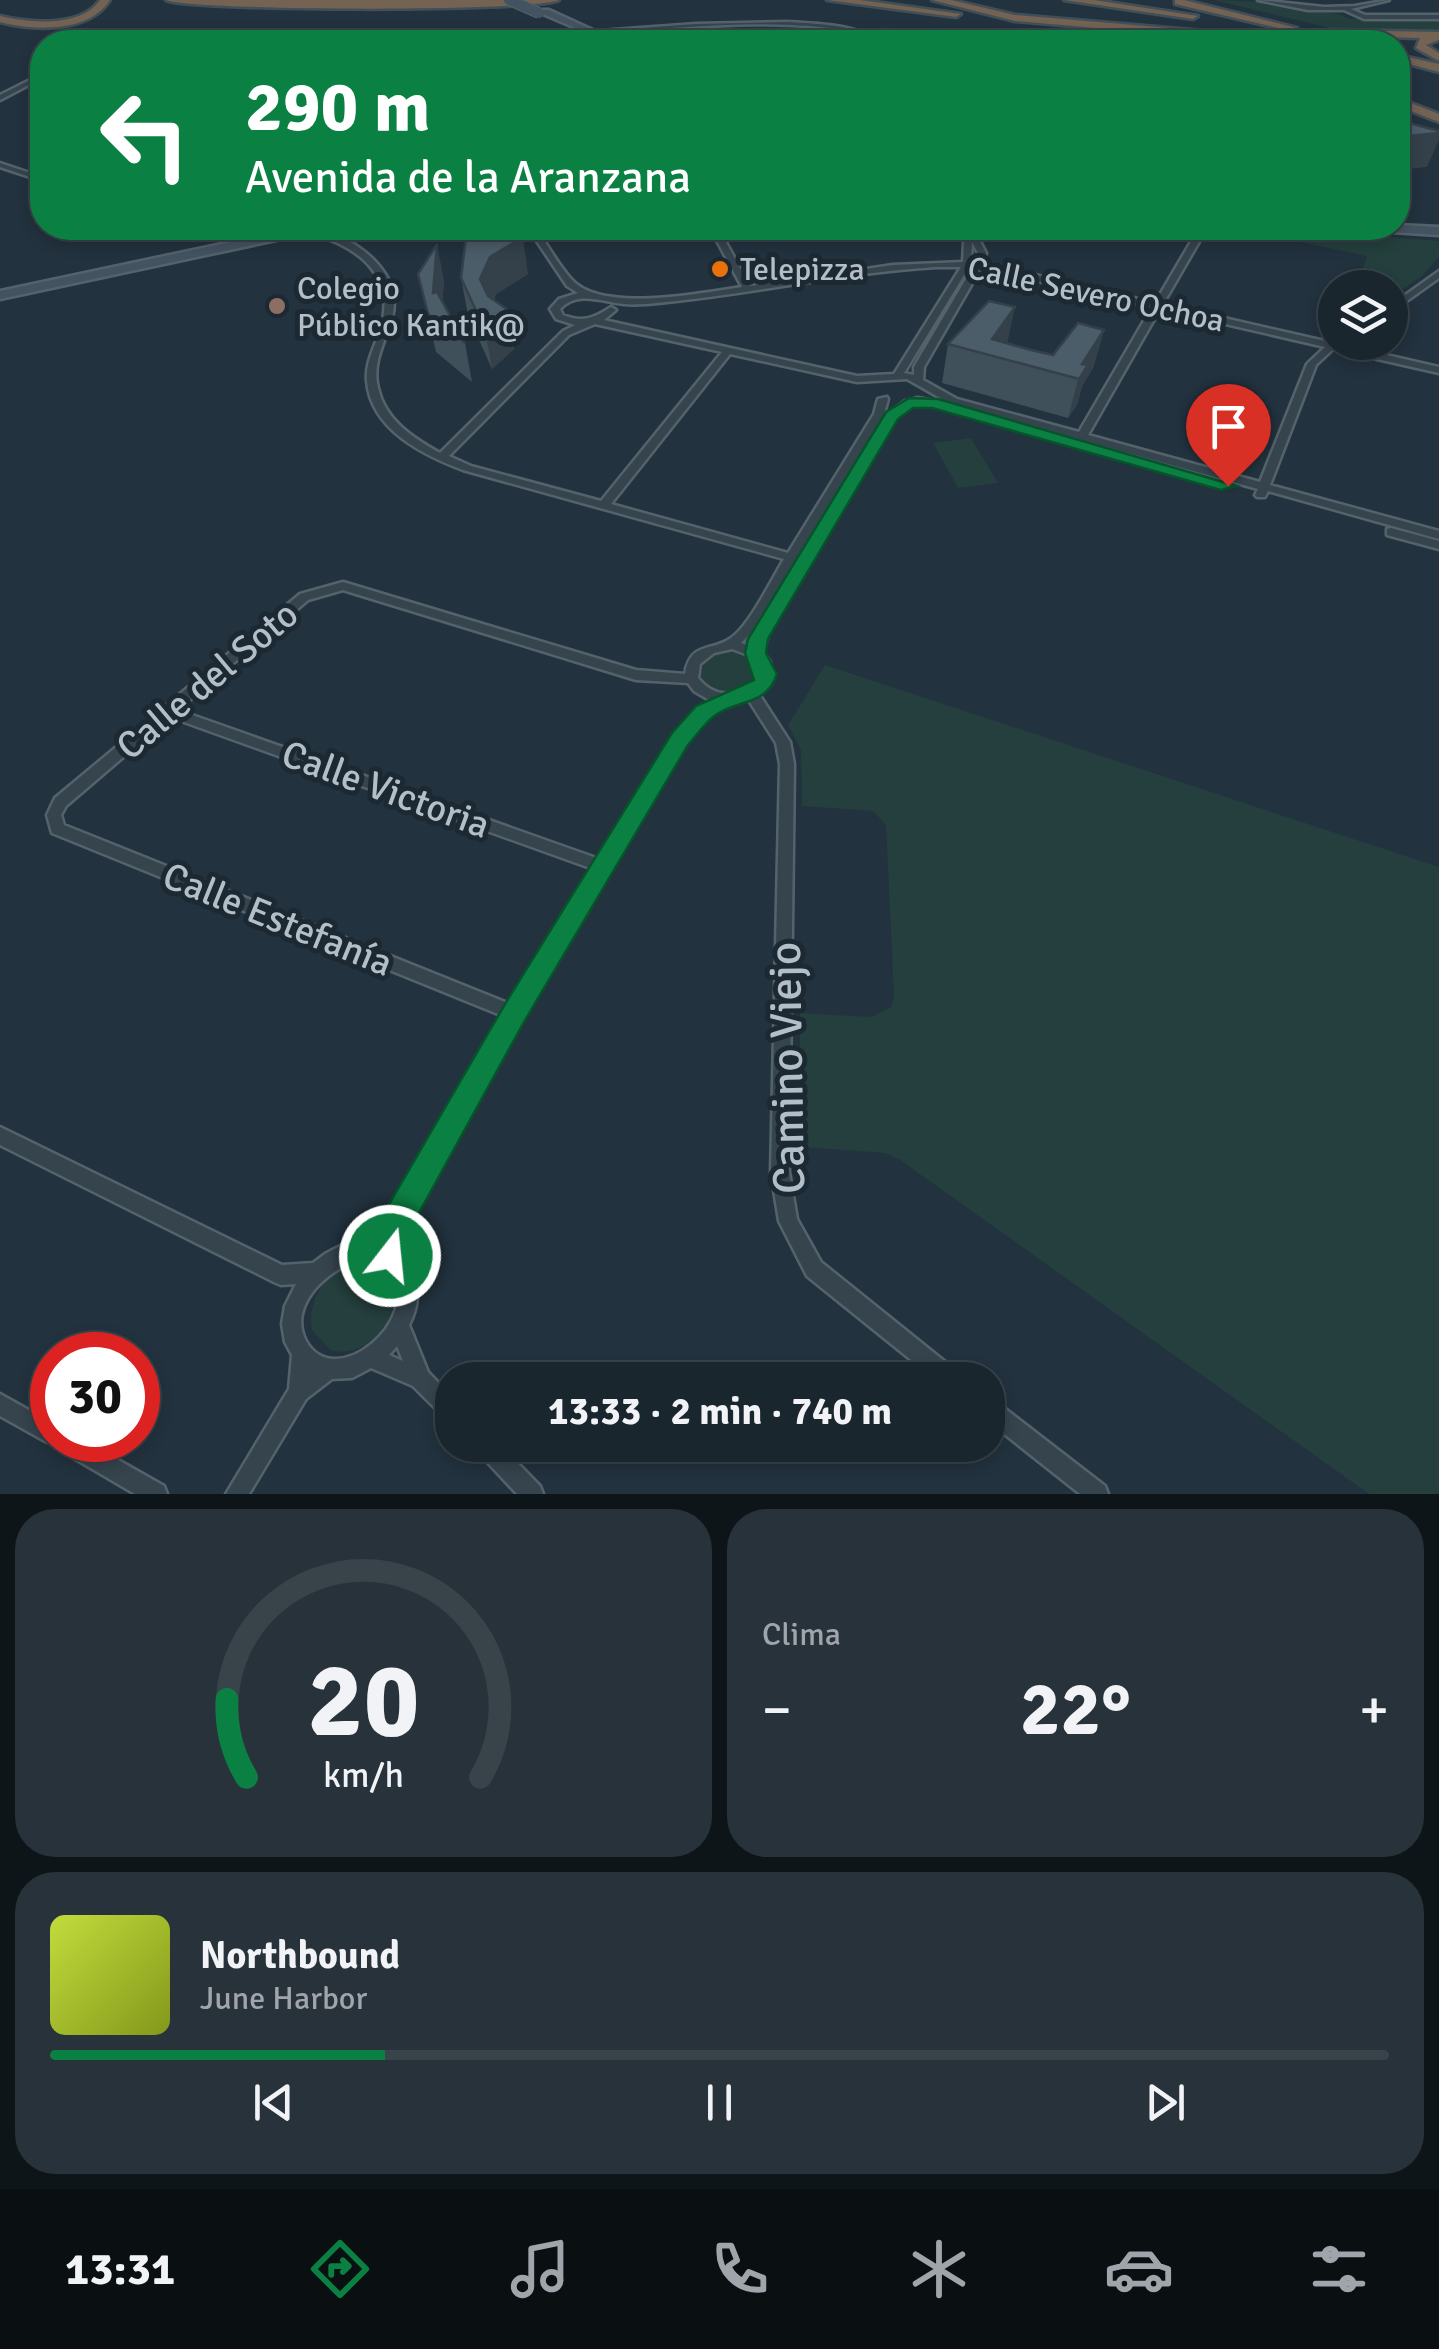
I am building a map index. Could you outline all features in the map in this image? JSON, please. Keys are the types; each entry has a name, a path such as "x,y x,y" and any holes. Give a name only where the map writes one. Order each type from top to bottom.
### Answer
{"highway":[{"path":"0,20 26,24 69,21 94,13 105,0"},
{"path":"171,0 292,4 554,0"},
{"path":"204,0 292,4"},
{"path":"832,0 1175,30"},
{"path":"937,0 1004,16 1093,25"},
{"path":"1169,0 1304,30"},
{"path":"1064,2 1240,30"},
{"path":"1064,2 1261,30"},
{"path":"1258,20 1317,30"},
{"path":"1410,36 1439,36"},
{"path":"1439,36 1420,44 1439,64"},
{"path":"1410,58 1439,64"},
{"path":"1410,98 1436,103"},
{"path":"1410,101 1436,103"},
{"path":"1410,105 1439,118"}],"street":[{"path":"508,0 580,30"},
{"path":"518,0 542,13"},
{"path":"1262,0 1346,10 1364,17 1439,17"},
{"path":"1346,10 1386,0"},
{"path":"638,30 800,24 861,30"},
{"path":"0,98 30,82"},
{"path":"0,165 30,174"},
{"path":"1410,230 1439,232"},
{"path":"0,292 223,240"},
{"path":"0,292 242,240"},
{"path":"343,240 368,257 388,288 389,313 372,370 375,399 400,432 440,458 798,559"},
{"path":"540,240 570,284 608,308 622,326"},
{"path":"720,240 746,288"},
{"path":"564,320 622,326 876,383 898,375 967,264 967,240"},
{"path":"732,645 798,559 892,416 914,402 922,384 919,367 979,265 982,253 975,240"},
{"path":"1080,440 1196,240"},
{"name":"Calle Severo Ochoa","path":"440,458 566,333 608,308 631,302 967,264 1318,341"},
{"path":"1408,297 1439,274"},
{"path":"566,333 564,320 555,309 566,298 570,284"},
{"path":"566,298 586,295"},
{"path":"603,506 729,350"},
{"path":"1262,491 1312,364 1318,358"},
{"name":"Calle Severo Ochoa","path":"1398,360 1439,370"},
{"path":"898,375 953,400 1439,546"},
{"path":"299,1392 302,1354 294,1330 297,1302 313,1273 338,1254 367,1248 392,1230 514,1013 680,739 706,703 752,694 767,674 756,653 758,639 879,414 883,399 876,383"},
{"path":"883,399 914,402 1080,440"},
{"path":"1262,491 1439,535"},
{"name":"Calle del Soto","path":"54,815 60,802 304,598 343,586 636,674 691,674"},
{"path":"706,703 691,674 704,651 732,645 756,653"},
{"name":"Camino Viejo","path":"752,694 784,742 787,764 780,1172 788,1221 814,1269 930,1362"},
{"name":"Calle Victoria","path":"169,712 604,866"},
{"name":"Calle Estefanía","path":"54,815 57,829 514,1013"},
{"path":"0,1136 282,1276 313,1273"},
{"path":"390,1256 392,1230"},
{"path":"238,1494 299,1392 329,1369 372,1358 400,1327 408,1289 403,1273 390,1256 367,1248"},
{"path":"282,1276 297,1302"},
{"path":"400,1327 420,1379"},
{"path":"302,1354 329,1369"},
{"path":"372,1358 420,1379 435,1394"},
{"path":"0,1404 30,1421"},
{"path":"1005,1421 1098,1494"},
{"path":"100,1462 156,1494"},
{"path":"501,1462 532,1494"}],"green space":[{"path":"1214,0 1305,7 1350,19 1439,17 1439,33 1338,30"},
{"path":"1291,240 1439,241 1439,257 1408,285 1408,270 1362,270 1367,256"},
{"path":"971,438 998,483 958,488 933,443"},
{"path":"724,649 749,654 759,663 759,682 739,694 706,687 698,676 701,665 709,655"},
{"path":"825,665 1439,867 1439,1494 1369,1494 900,1160 886,1153 799,1147 800,1013 871,1017 891,1007 894,996 886,825 873,811 802,806 801,750 788,725"},
{"path":"367,1265 389,1281 392,1309 388,1321 371,1342 346,1351 331,1351 312,1330 317,1294 342,1269"}],"building":[{"path":"1410,123 1439,131 1410,136"},
{"path":"466,240 518,240 490,257 480,279 488,296 508,310 485,330 461,278"},
{"path":"437,244 433,293 437,292 465,343 428,314 418,274"},
{"path":"989,301 1015,307 992,339 1031,350 1053,355 1078,323 1104,330 1082,364 1088,365 1079,379 948,344"}],"place":[{"name":"Telepizza","path":"720,269"},
{"name":"Colegio Público Kantik@","path":"277,306"}],"route":[{"path":"390,1256 392,1230 514,1013 680,739 704,712 725,700 752,694 764,684 767,674 756,653 758,639 892,416 918,401 932,403 1228,486"}]}
